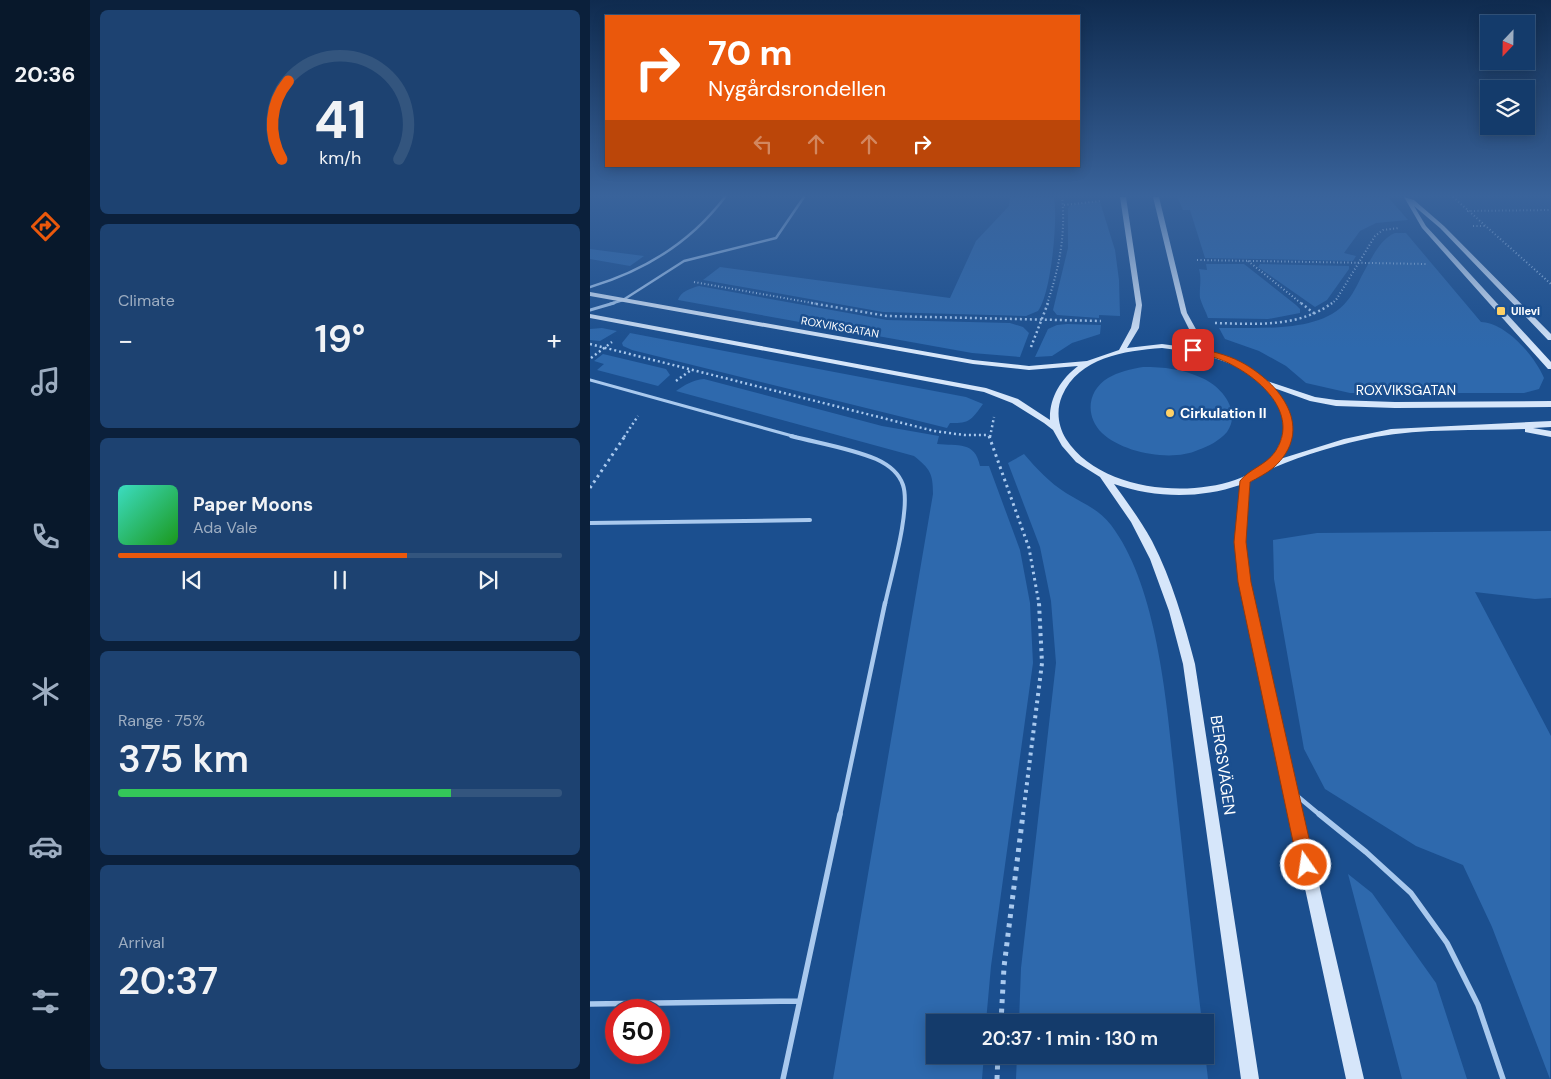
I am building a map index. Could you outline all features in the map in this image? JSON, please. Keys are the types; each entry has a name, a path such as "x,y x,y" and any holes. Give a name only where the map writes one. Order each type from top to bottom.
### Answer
{"street":[{"path":"1122,350 1135,328 1139,305 1130,247"},
{"path":"1168,247 1184,313 1204,352"},
{"path":"1442,247 1551,367"},
{"path":"1462,247 1551,338"},
{"name":"ROXVIKSGATAN","path":"590,294 973,362 1029,368 1088,363"},
{"path":"590,316 986,390 1028,407 1056,428"},
{"path":"1269,466 1280,452 1286,438 1288,423 1284,408 1265,382 1237,364 1204,352 1162,346 1122,350 1088,363 1071,376 1059,391 1054,409 1056,428 1065,445 1081,461 1102,475 1129,485 1159,492 1182,493 1219,489 1245,481 1269,466 1320,447 1392,432 1509,428 1551,424"},
{"name":"ROXVIKSGATAN","path":"1265,382 1312,399 1336,403 1395,405 1551,404"},
{"path":"1509,428 1551,434"},
{"name":"BERGSVÄGEN","path":"1102,475 1139,526 1162,573 1177,616 1189,664 1250,1079"},
{"path":"1245,481 1240,542 1242,562 1290,790 1355,1079"}],"lane":[{"path":"590,287 617,279 673,247"},
{"path":"590,310 623,300 684,261 743,247"},
{"path":"590,380 876,459 892,468 902,480 906,494 903,519 782,1079"},
{"path":"590,523 810,520"},
{"path":"1290,790 1366,852 1411,892 1447,943 1478,1005 1502,1079"},
{"path":"590,1004 799,1001"}],"path":[{"path":"1030,350 1043,319 1058,265 1060,247"},
{"path":"1215,323 1270,323 1294,320 1328,308 1336,300 1369,247"},
{"path":"1509,247 1551,284"},
{"path":"1197,260 1428,264"},
{"path":"1248,261 1315,314"},
{"path":"660,276 887,316 1101,321"},
{"path":"590,344 934,431 964,435 989,435"},
{"path":"590,488 637,418 655,398 691,369"},
{"path":"996,411 989,435 1029,548 1039,602 1042,663 1004,967 1001,1014"},
{"path":"997,1079 998,1064"}],"shaded area":[{"path":"973,247 1053,247 1050,274 1043,302 1038,311 1026,316 883,312 703,280 720,267 950,298"},
{"path":"1114,247 1119,280 1120,316 1099,315 1099,318 1057,315 1053,310 1068,248"},
{"path":"1202,247 1348,247 1344,253 1356,256 1353,261 1205,258"},
{"path":"1418,247 1481,322 1500,328 1526,350 1544,378 1539,389 1524,393 1350,393 1306,383 1286,366 1259,351 1225,339 1219,328 1269,328 1305,324 1336,312 1347,301 1378,248"},
{"path":"590,249 644,256 630,266 590,259"},
{"path":"1206,264 1244,264 1296,305 1300,309 1300,313 1268,319 1208,318 1200,298 1199,269 1207,270"},
{"path":"1260,264 1349,266 1349,269 1327,300 1315,307 1258,267"},
{"path":"699,286 887,320 1010,323 1023,327 1029,333 1020,357 972,353 678,300 689,289"},
{"path":"1057,325 1101,325 1100,334 1072,343 1052,356 1035,357 1048,329"},
{"path":"602,328 617,331 600,341 590,340 590,329"},
{"path":"630,333 966,397 983,404 970,419 962,423 950,423 947,428 632,350 623,346 622,343"},
{"path":"603,354 666,369 670,375 658,386 597,370 604,364 594,361"},
{"path":"1143,367 1166,368 1188,372 1216,387 1231,408 1231,424 1227,432 1217,441 1206,447 1187,454 1175,455 1148,454 1122,446 1111,440 1102,433 1093,419 1091,412 1092,397 1101,383 1108,378 1125,371"},
{"path":"704,379 882,426 939,436 937,444 964,446 974,452 980,466 989,466 1020,550 1030,603 1033,663 991,966 987,1014 926,1014 926,1064 983,1064 982,1079 833,1079 933,494 931,476 924,464 914,456 676,391 692,382"},
{"path":"1024,454 1054,484 1096,510 1106,519 1128,552 1141,585 1151,620 1165,695 1201,1014 1019,1014 1021,968 1056,663 1051,601 1040,547 1008,463"},
{"path":"1551,531 1551,598 1535,599 1475,592 1551,736 1550,1079 1492,927 1463,865 1416,846 1325,789 1304,749 1274,579 1273,540 1317,533"},
{"path":"1348,874 1372,893 1436,983 1467,1079 1402,1079"},
{"path":"1017,1064 1206,1064 1208,1079 1016,1079"}],"place":[{"name":"Ullevi","path":"1501,311"},
{"name":"Cirkulation II","path":"1170,413"}],"route":[{"path":"1193,350 1221,357 1252,372 1265,382 1276,395 1284,408 1288,423 1286,438 1280,452 1269,466 1245,481 1240,542 1244,582 1306,865"}]}
